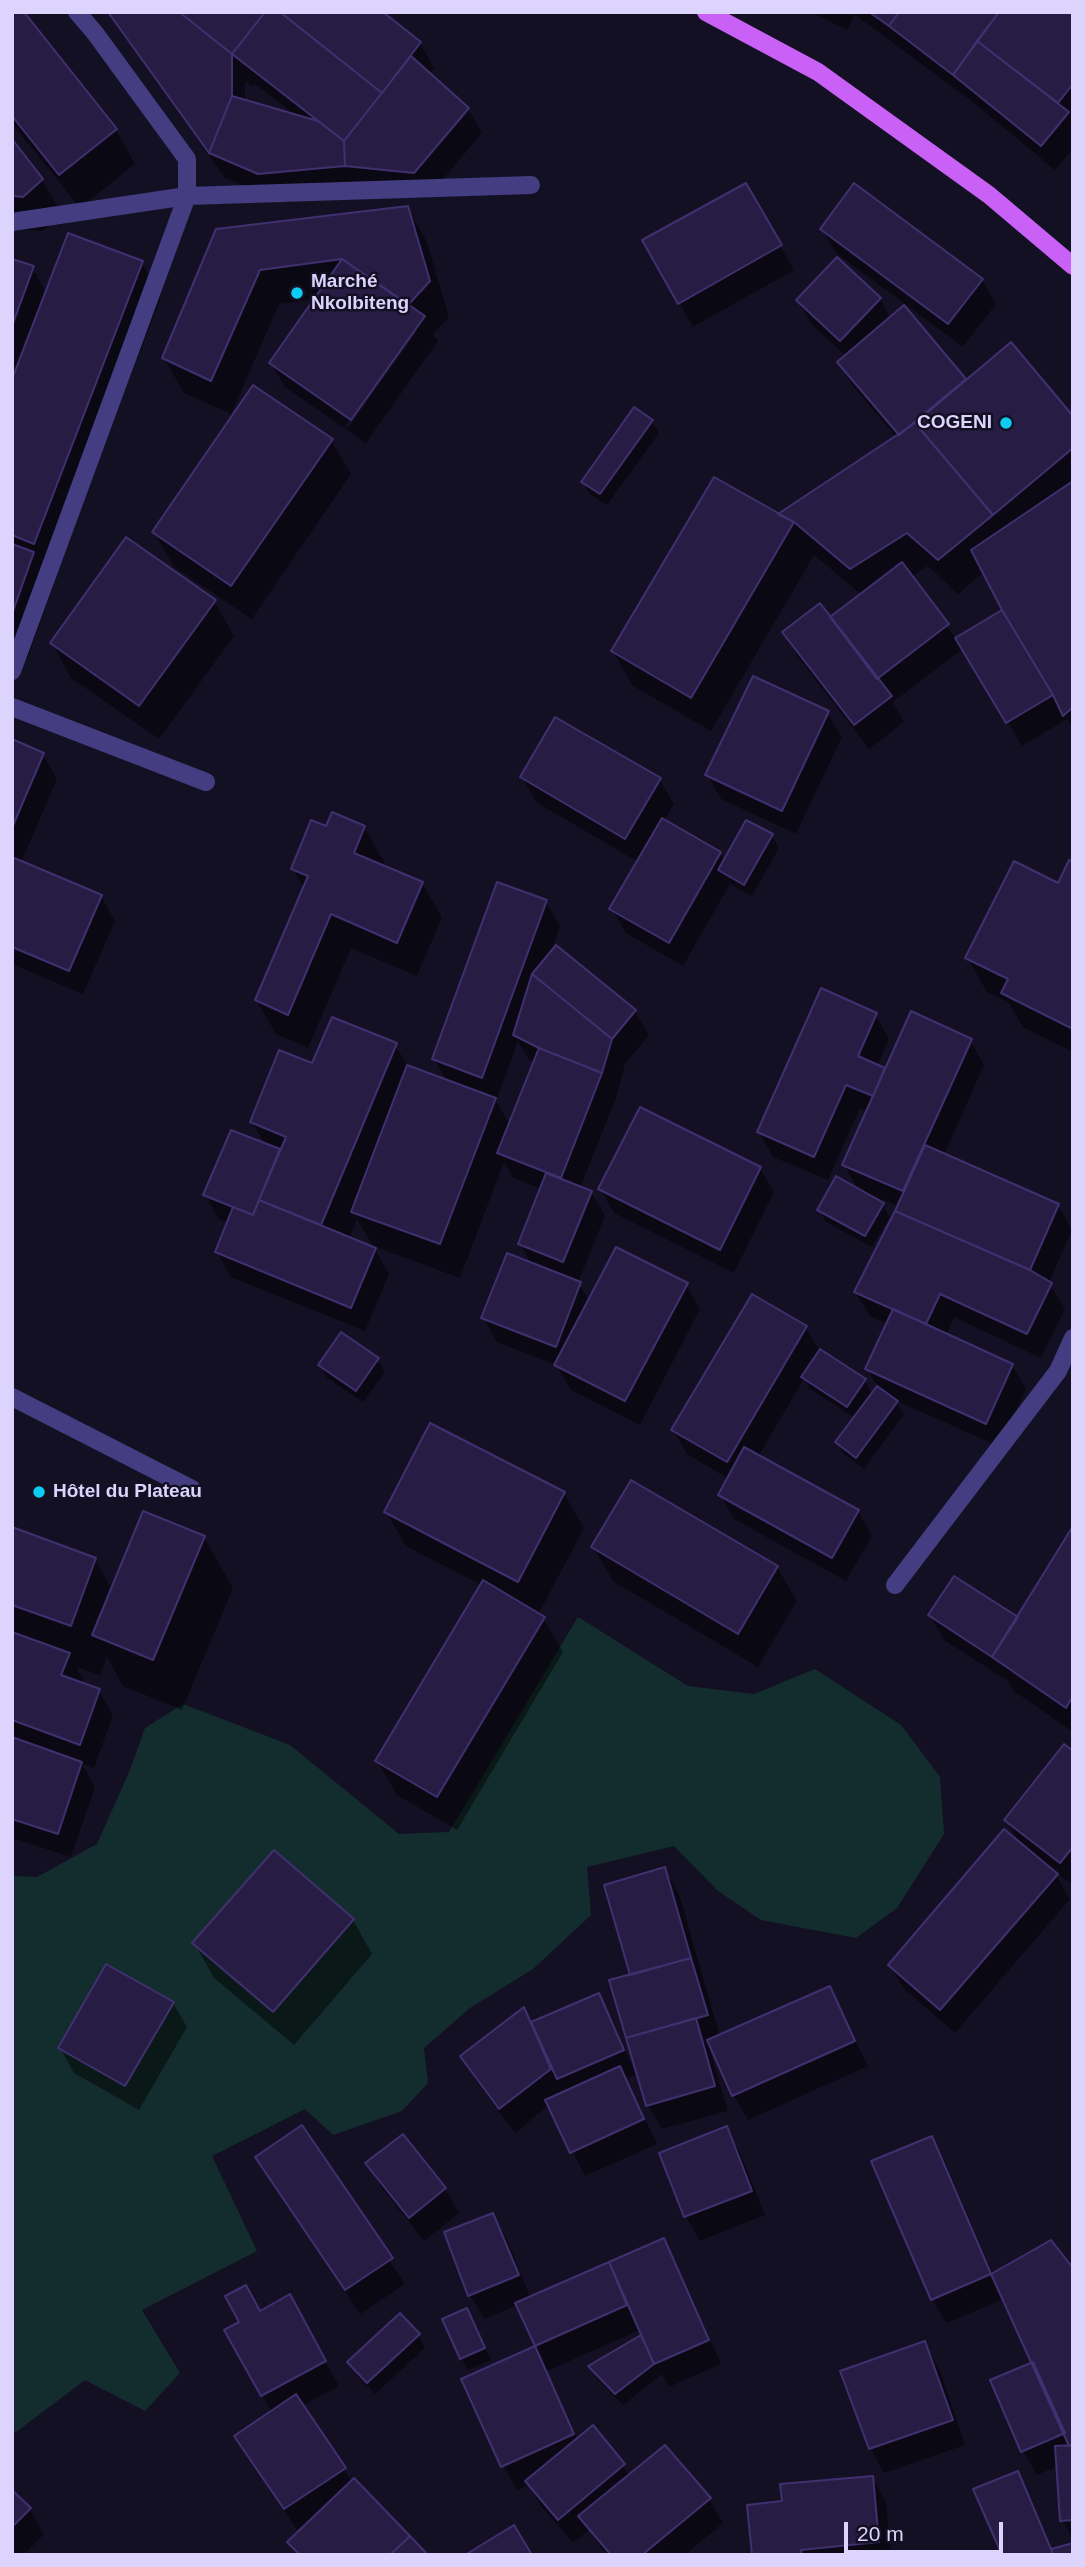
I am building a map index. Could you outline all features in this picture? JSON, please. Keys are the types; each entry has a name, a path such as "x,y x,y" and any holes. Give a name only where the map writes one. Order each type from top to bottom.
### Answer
{"main road":[{"path":"706,12 818,72 989,195 1073,266"}],"street":[{"path":"12,671 187,196 187,159 77,12"},
{"path":"12,222 187,196 531,185"},
{"path":"12,707 206,782"},
{"path":"895,1585 1058,1371 1073,1338"},
{"path":"12,1397 192,1489"}],"green space":[{"path":"578,1617 688,1686 754,1694 815,1669 901,1725 940,1777 944,1834 897,1908 856,1938 761,1920 718,1891 674,1846 587,1867 591,1915 533,1969 470,2008 424,2048 428,2083 402,2111 333,2135 305,2109 212,2156 257,2251 142,2310 180,2373 145,2411 85,2380 16,2432 12,2431 12,1876 37,1877 97,1844 130,1770 145,1728 183,1704 290,1745 399,1834 449,1832"}],"building":[{"path":"12,12 24,12 117,129 59,175 12,116"},
{"path":"108,12 179,12 232,54 232,96 209,153"},
{"path":"179,12 265,12 232,54"},
{"path":"265,12 280,12 382,93 344,141 232,54"},
{"path":"280,12 383,12 421,42 382,93"},
{"path":"869,12 899,12 889,26"},
{"path":"899,12 999,12 953,75 889,26"},
{"path":"999,12 1073,12 1073,84 1058,103 977,41"},
{"path":"977,41 1069,112 1041,146 953,75"},
{"path":"411,56 469,108 414,173 345,166 344,141"},
{"path":"232,96 318,121 344,141 345,166 258,174 209,153"},
{"path":"12,139 43,179 23,197 12,196"},
{"path":"746,183 782,245 678,304 642,240"},
{"path":"854,183 983,279 948,324 820,229"},
{"path":"408,206 430,281 408,305 342,259 260,270 211,381 162,358 216,229"},
{"path":"68,233 143,261 34,544 12,535 12,379"},
{"path":"837,257 881,298 840,341 796,300"},
{"path":"12,259 34,266 12,326"},
{"path":"342,259 425,316 351,420 269,363"},
{"path":"904,305 966,379 899,435 837,362"},
{"path":"1011,342 1073,416 1073,448 993,515 915,423"},
{"path":"253,385 333,439 231,586 152,532"},
{"path":"634,407 653,420 600,494 581,482"},
{"path":"915,423 993,515 938,560 907,533 850,569 794,522 778,514"},
{"path":"714,477 794,522 691,698 611,651"},
{"path":"1073,481 1073,707 1063,716 971,550"},
{"path":"126,537 216,600 139,706 50,643"},
{"path":"12,544 34,552 12,614"},
{"path":"902,562 949,624 877,679 830,617"},
{"path":"820,603 892,696 854,725 782,632"},
{"path":"1002,610 1053,695 1006,723 955,638"},
{"path":"753,676 829,711 782,811 705,775"},
{"path":"555,717 661,778 625,839 520,777"},
{"path":"12,739 44,753 12,828"},
{"path":"332,812 365,826 354,853 423,882 397,943 331,914 288,1015 255,1000 308,876 291,869 311,820 326,826"},
{"path":"662,818 721,852 669,943 609,909"},
{"path":"746,820 773,834 744,885 718,870"},
{"path":"12,857 102,895 69,971 12,947"},
{"path":"1069,860 1073,862 1073,1029 1001,993 1008,979 965,958 1014,861 1058,883"},
{"path":"497,882 547,900 482,1078 432,1059"},
{"path":"556,945 636,1010 612,1039 532,974"},
{"path":"532,974 612,1039 602,1073 513,1035"},
{"path":"821,988 877,1013 858,1056 885,1068 873,1096 846,1085 814,1157 757,1132"},
{"path":"911,1011 972,1039 903,1191 842,1165"},
{"path":"332,1017 397,1043 321,1225 259,1200 286,1137 250,1122 279,1050 312,1063"},
{"path":"539,1048 602,1073 561,1178 497,1153"},
{"path":"407,1065 496,1098 440,1244 351,1212"},
{"path":"640,1107 761,1167 720,1250 598,1189"},
{"path":"231,1130 280,1149 253,1215 203,1195"},
{"path":"925,1145 1059,1204 1030,1270 895,1211"},
{"path":"546,1173 592,1191 563,1262 518,1244"},
{"path":"836,1176 884,1203 865,1236 817,1210"},
{"path":"259,1200 376,1248 351,1308 215,1252 233,1207 253,1215"},
{"path":"895,1211 1030,1270 1052,1283 1027,1334 940,1294 926,1324 854,1292"},
{"path":"616,1247 688,1283 625,1401 554,1365"},
{"path":"507,1253 581,1282 556,1347 481,1318"},
{"path":"752,1294 807,1326 727,1462 671,1430"},
{"path":"893,1309 1013,1364 986,1424 865,1369"},
{"path":"341,1332 379,1358 356,1391 318,1365"},
{"path":"820,1349 866,1379 847,1407 801,1377"},
{"path":"877,1386 898,1401 856,1458 835,1442"},
{"path":"430,1423 565,1492 518,1582 384,1512"},
{"path":"744,1447 859,1510 832,1558 718,1495"},
{"path":"631,1480 778,1566 738,1634 591,1547"},
{"path":"143,1511 205,1536 153,1660 92,1635"},
{"path":"1073,1526 1073,1696 1066,1708 992,1657"},
{"path":"12,1527 96,1558 71,1626 12,1605"},
{"path":"954,1576 1018,1617 992,1657 928,1615"},
{"path":"483,1580 545,1617 437,1797 375,1761"},
{"path":"12,1632 70,1653 61,1675 100,1689 80,1745 12,1720"},
{"path":"12,1737 82,1762 58,1834 12,1819"},
{"path":"1064,1744 1073,1751 1073,1847 1060,1863 1004,1820"},
{"path":"1004,1829 1058,1874 940,2010 888,1965"},
{"path":"274,1850 354,1919 273,2012 192,1943"},
{"path":"665,1867 691,1958 630,1975 604,1885"},
{"path":"691,1958 708,2015 626,2038 609,1980"},
{"path":"106,1964 174,2002 125,2086 58,2048"},
{"path":"830,1986 855,2041 732,2096 707,2040"},
{"path":"599,1993 624,2050 557,2079 531,2022"},
{"path":"524,2007 551,2069 499,2109 460,2056"},
{"path":"696,2018 715,2086 646,2106 626,2038"},
{"path":"620,2066 644,2119 570,2153 545,2100"},
{"path":"302,2125 393,2258 345,2290 255,2157"},
{"path":"727,2126 752,2191 684,2217 659,2153"},
{"path":"403,2134 446,2188 409,2218 365,2163"},
{"path":"932,2136 991,2274 931,2300 871,2161"},
{"path":"493,2213 519,2275 468,2296 444,2232"},
{"path":"664,2238 709,2340 654,2364 609,2262"},
{"path":"1051,2240 1073,2268 1073,2445 1069,2446 991,2274"},
{"path":"609,2262 627,2305 535,2346 515,2303"},
{"path":"246,2285 260,2311 290,2294 326,2361 261,2396 224,2330 239,2322 225,2296"},
{"path":"467,2308 485,2348 460,2359 442,2319"},
{"path":"400,2313 420,2334 367,2383 347,2362"},
{"path":"641,2335 654,2364 615,2394 588,2366"},
{"path":"925,2341 953,2420 869,2449 840,2371"},
{"path":"535,2346 574,2434 501,2467 461,2379"},
{"path":"1033,2362 1065,2433 1021,2452 990,2380"},
{"path":"296,2394 346,2468 284,2509 234,2436"},
{"path":"593,2425 625,2464 558,2520 525,2481"},
{"path":"665,2445 711,2498 642,2555 611,2555 578,2516"},
{"path":"1073,2445 1073,2520 1060,2521 1055,2446"},
{"path":"1018,2471 1053,2555 1002,2555 973,2489"},
{"path":"873,2476 879,2542 801,2550 802,2555 752,2555 747,2505 782,2501 780,2484"},
{"path":"354,2478 410,2536 390,2555 300,2555 287,2542"},
{"path":"12,2490 31,2508 12,2527"},
{"path":"514,2525 532,2555 465,2555"},
{"path":"410,2536 428,2555 390,2555"},
{"path":"1073,2543 1073,2555 1053,2555 1051,2549"}],"place":[{"name":"Marché Nkolbiteng","path":"297,293"},
{"name":"COGENI","path":"1006,423"},
{"name":"Hôtel du Plateau","path":"39,1492"}]}
